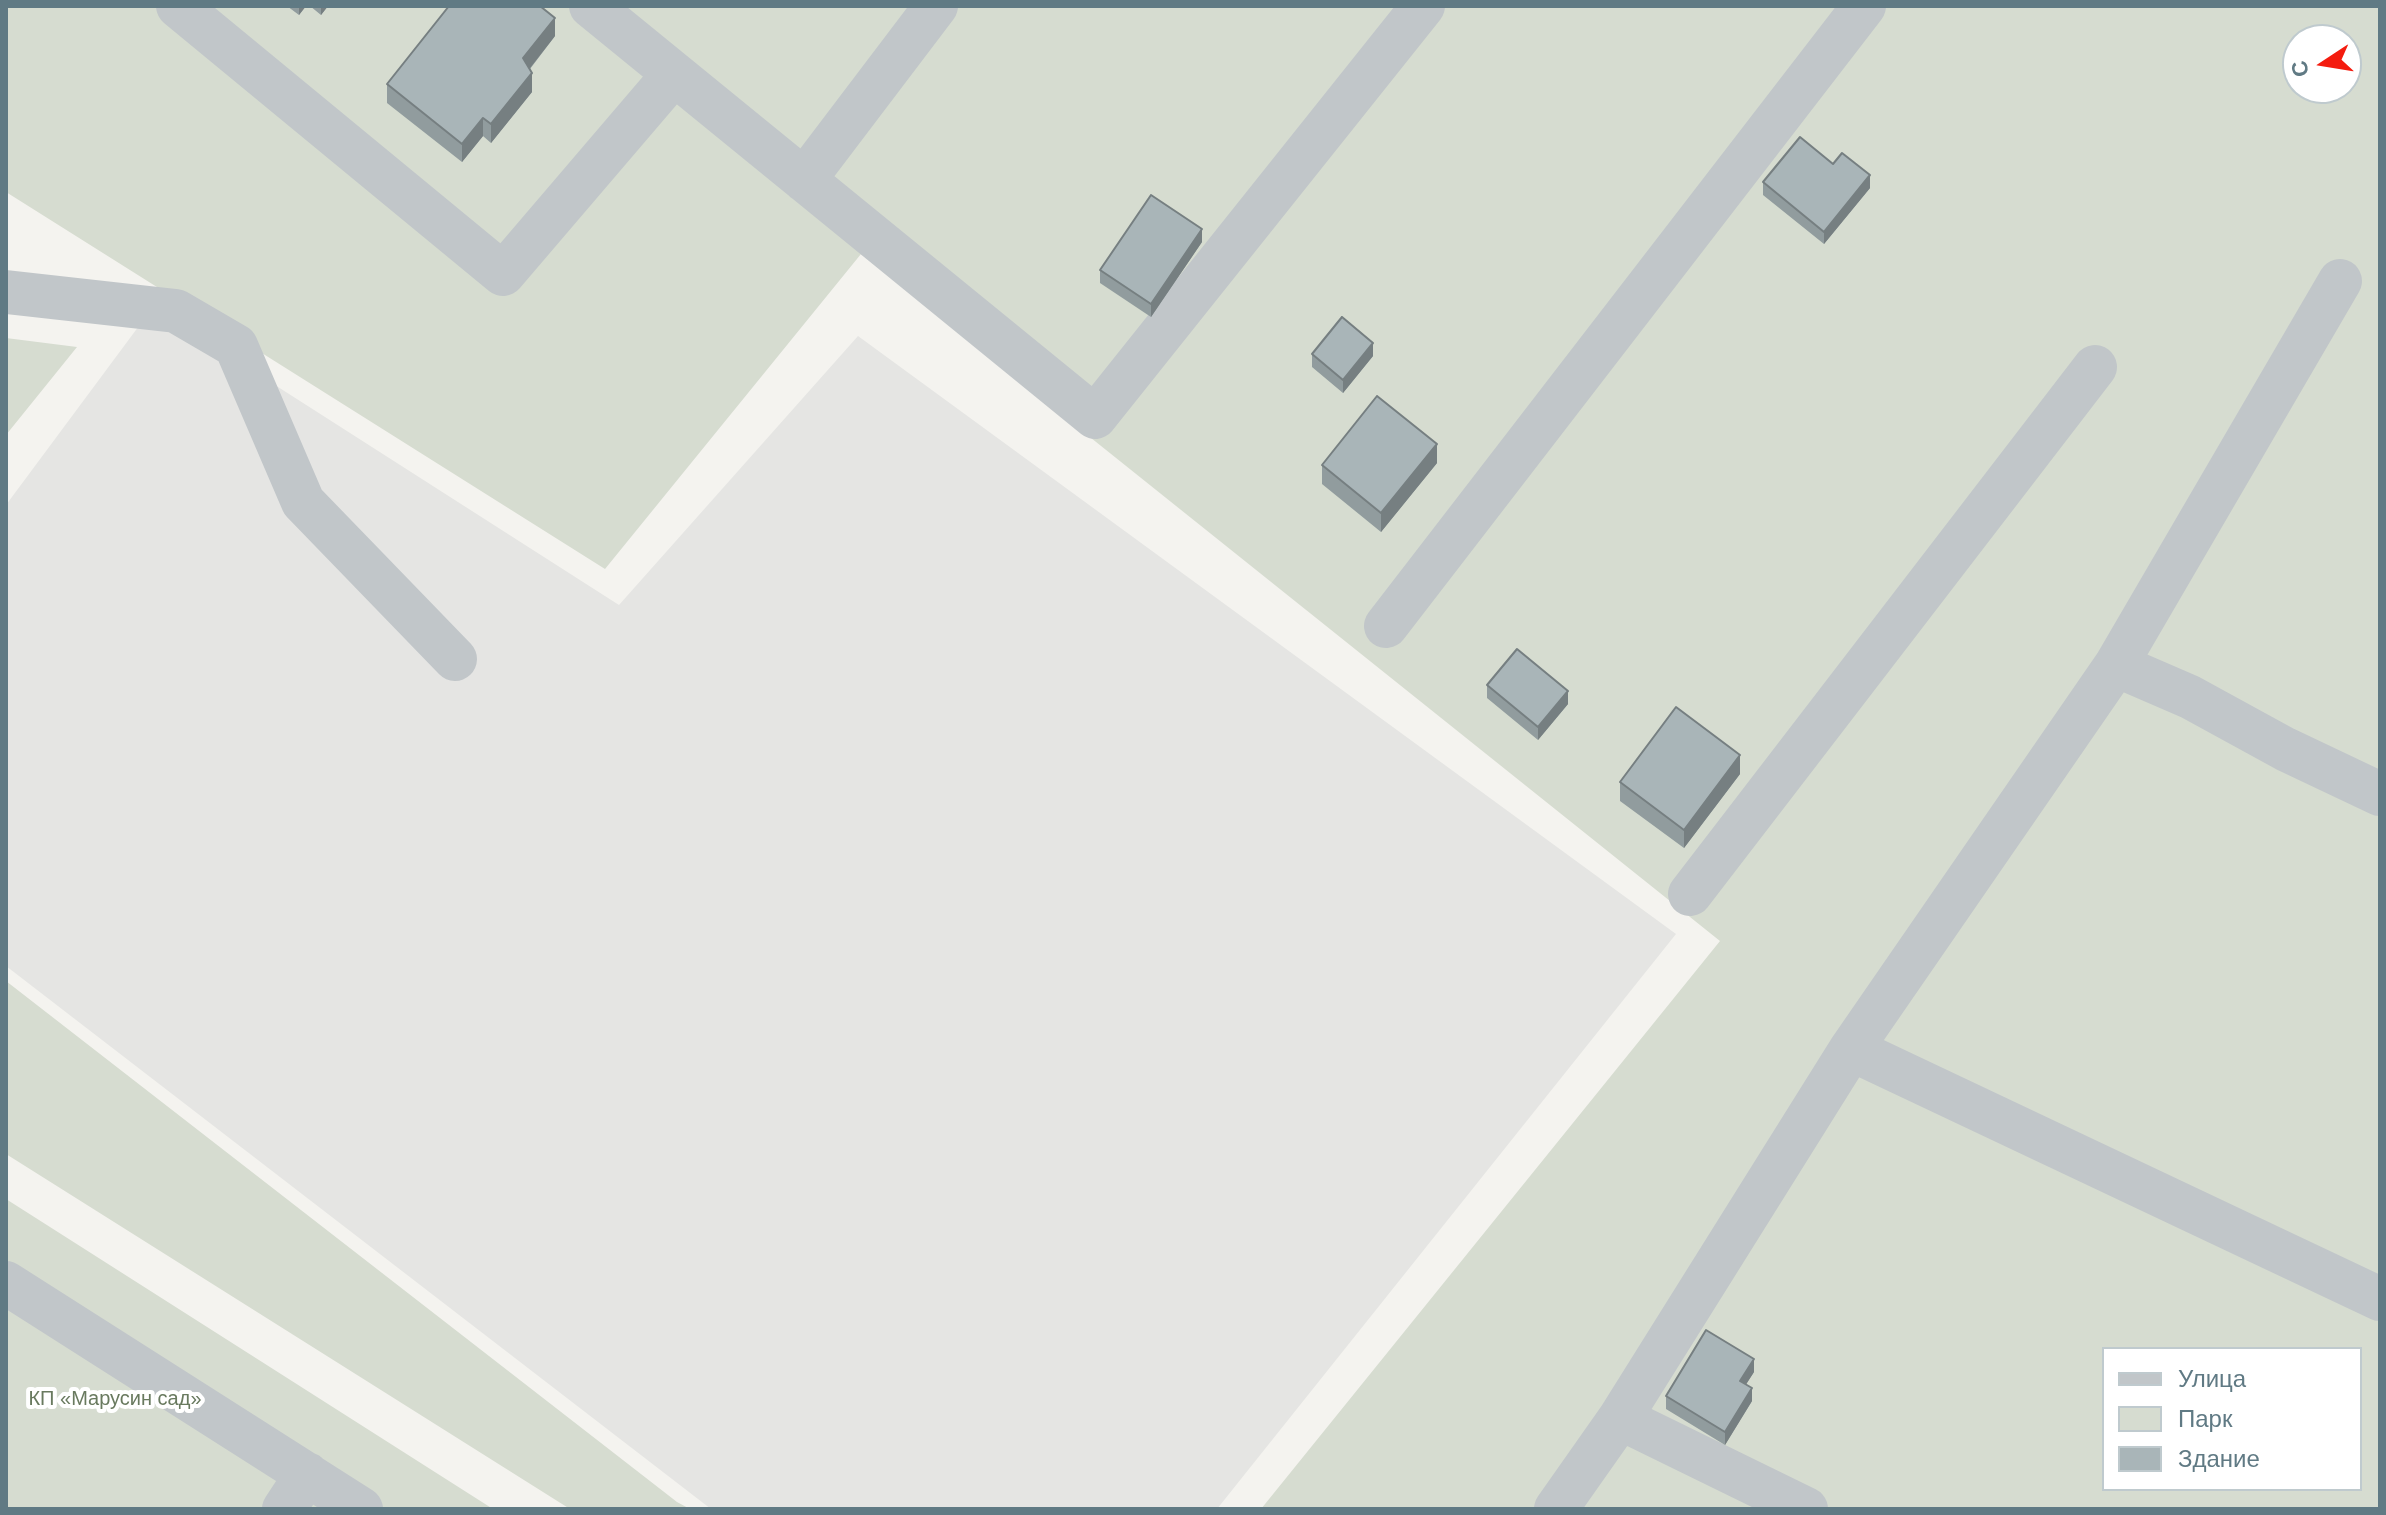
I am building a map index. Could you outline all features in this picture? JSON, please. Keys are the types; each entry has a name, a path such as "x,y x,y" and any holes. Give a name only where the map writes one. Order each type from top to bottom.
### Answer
{"lane":[{"path":"178,6 503,274 674,74"},
{"path":"591,6 1095,417 1423,6"},
{"path":"804,180 936,6"},
{"path":"1386,626 1864,6"},
{"path":"1556,1509 1620,1418 1851,1049 2116,665 2340,281"},
{"path":"6,292 176,311 236,346 303,502 455,659"},
{"path":"1690,894 2095,367"},
{"path":"2116,665 2190,697 2285,749 2380,794"},
{"path":"1851,1049 2380,1299"},
{"path":"6,1283 295,1492 361,1509"},
{"path":"1620,1418 1806,1509"}],"shaded area":[{"path":"153,307 619,605 858,336 1676,934 1217,1509 711,1509 6,966 6,505"}],"green space":[{"path":"6,6 2380,6 2380,1509 1261,1509 1720,941 861,254 605,569 6,192"},
{"path":"6,338 77,347 6,435"},
{"path":"6,981 677,1502 690,1509 570,1509 6,1154"},
{"name":"КП «Марусин сад»","path":"6,1199 493,1509 6,1509"}],"building":[{"path":"449,6 540,6 555,18 523,58 532,73 491,124 483,118 462,144 387,84"},
{"path":"1800,137 1833,164 1842,153 1870,175 1824,232 1763,182"},
{"path":"1151,195 1202,229 1151,304 1100,270"},
{"path":"1342,317 1373,343 1343,380 1312,354"},
{"path":"1377,396 1437,444 1381,513 1322,465"},
{"path":"1517,649 1568,691 1538,727 1487,685"},
{"path":"1676,707 1740,755 1684,830 1620,782"},
{"path":"1706,1330 1754,1359 1740,1381 1752,1388 1725,1432 1666,1396"}]}
